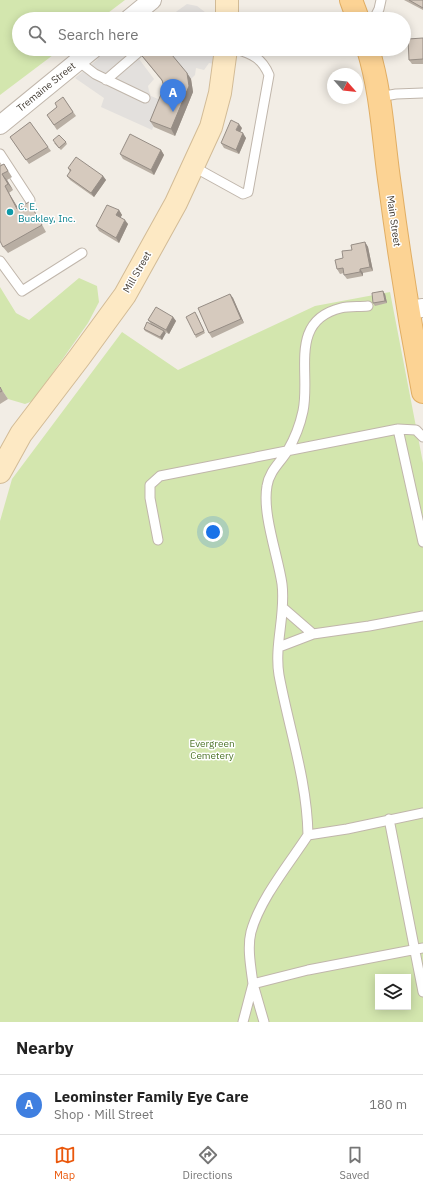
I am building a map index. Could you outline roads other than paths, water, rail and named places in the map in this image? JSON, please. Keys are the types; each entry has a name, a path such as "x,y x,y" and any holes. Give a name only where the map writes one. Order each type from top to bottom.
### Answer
{"main road":[{"path":"227,0 227,12"},
{"path":"351,0 355,12"},
{"name":"Mill Street","path":"0,471 21,434 125,295 176,203 194,167 211,127 220,93 225,56"},
{"name":"Main Street","path":"370,56 379,97 389,184 416,309 423,392"}],"street":[{"path":"137,12 152,0"},
{"name":"Tremaine Street","path":"0,125 84,56"}],"lane":[{"path":"378,12 381,0"},
{"path":"106,80 134,56"},
{"path":"194,167 243,194 248,192 268,75 264,65 255,56"},
{"path":"78,61 89,71 145,98"},
{"path":"379,97 396,94 423,93"},
{"path":"0,154 30,200"},
{"path":"0,261 22,291 82,253"},
{"path":"264,1022 253,984 250,957 250,933 257,914 268,895 308,835 308,806 279,673 279,646 283,608 282,585 266,504 267,486 272,471 288,451 300,427 304,409 306,340 313,325 323,315 341,308 368,306"},
{"path":"398,429 423,542"},
{"path":"158,540 150,498 150,485 160,476 398,429 416,430 423,437"},
{"path":"283,608 313,634"},
{"path":"279,646 313,634 423,616"},
{"path":"308,835 348,829 389,819 423,813"},
{"path":"389,819 419,949 423,992"},
{"path":"253,984 308,970 419,949"},
{"path":"243,1022 253,984"}],"place":[{"name":"Leominster Family Eye Care","path":"173,112"},
{"name":"C. E. Buckley, Inc.","path":"10,212"}],"park label":[{"name":"Evergreen Cemetery","path":"212,748"}]}
